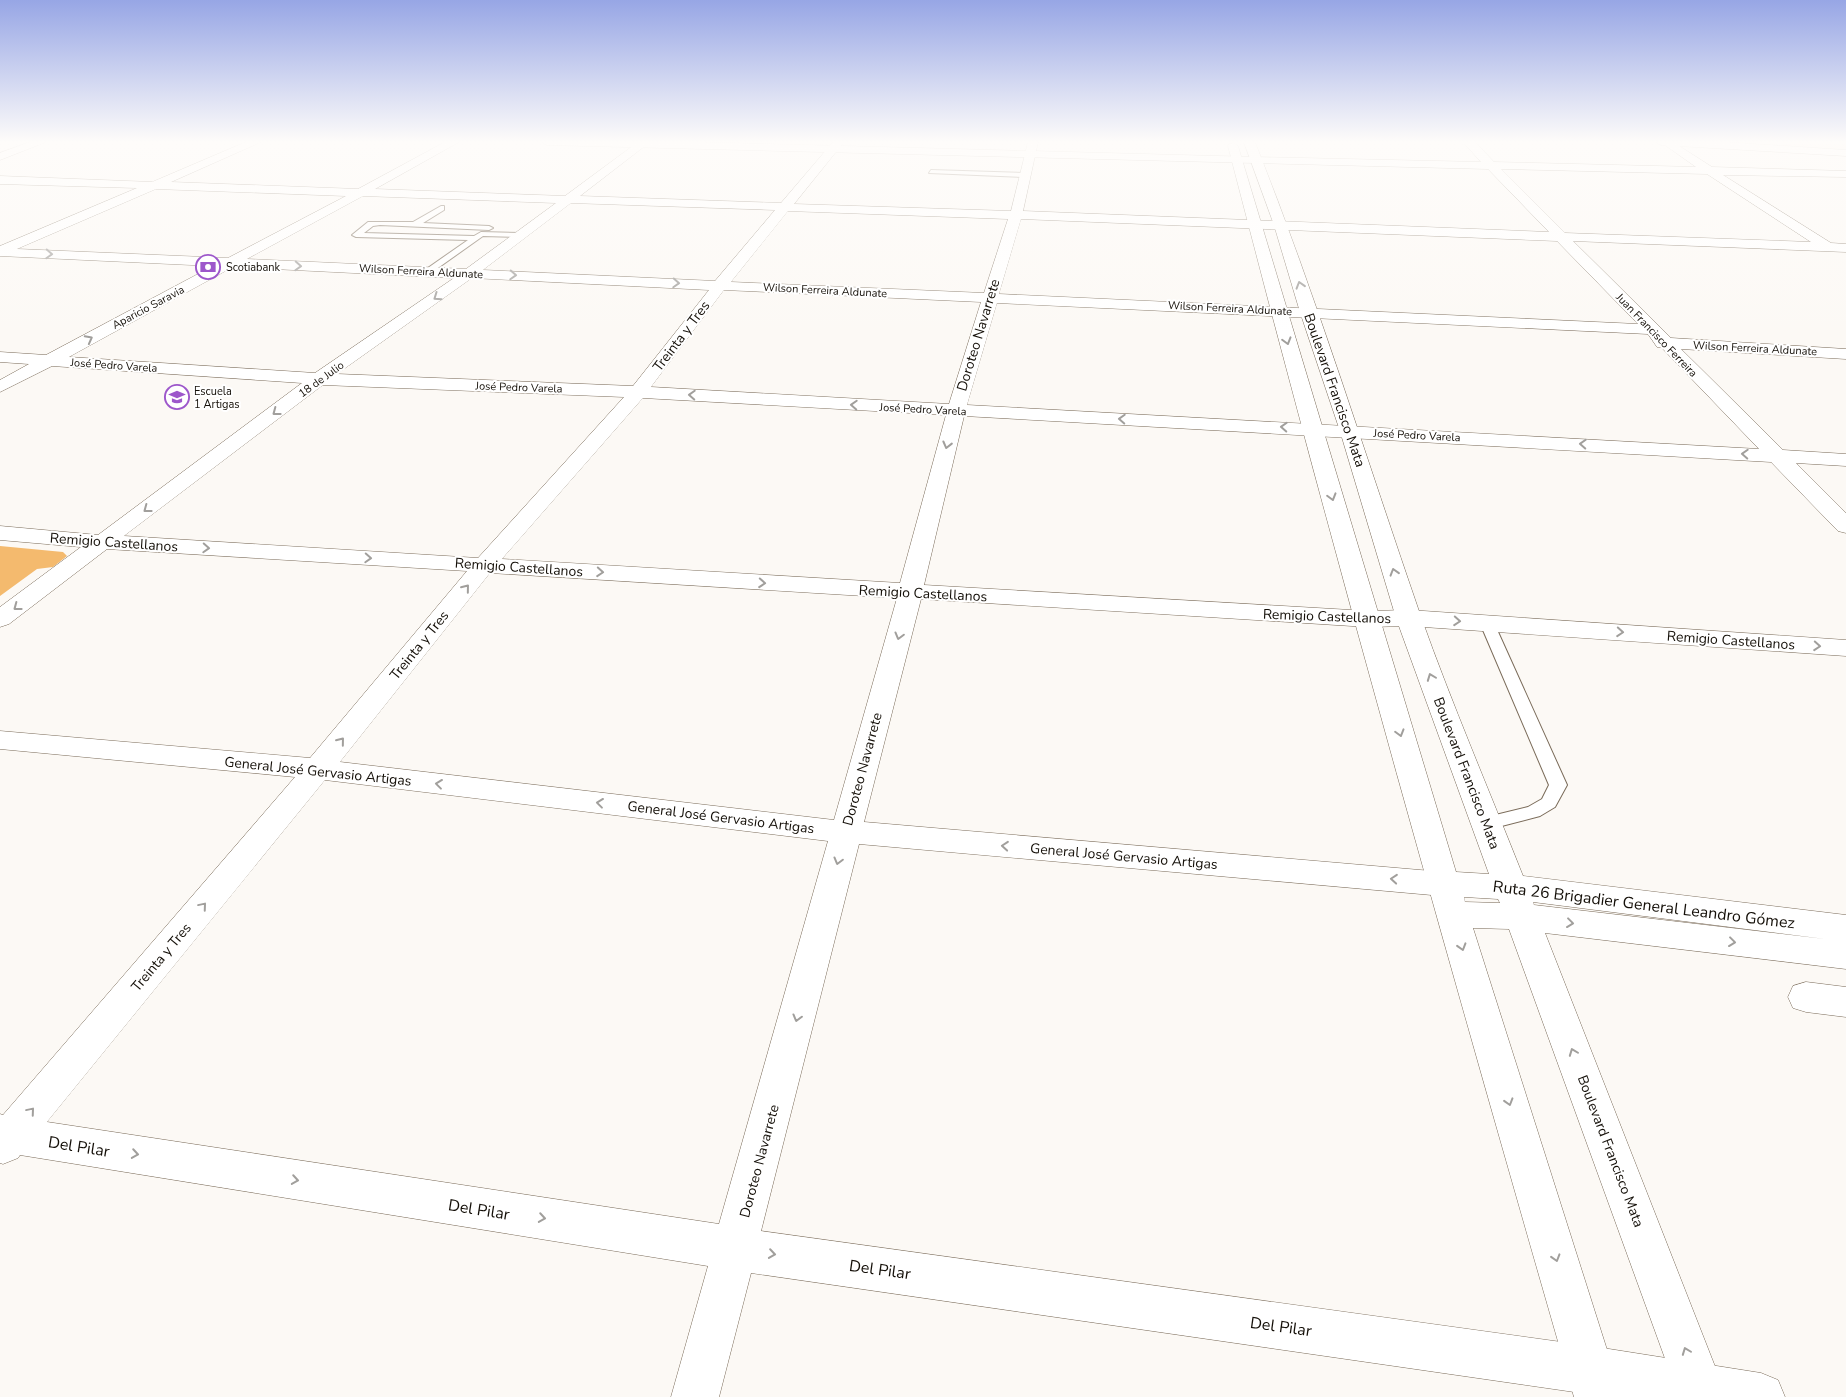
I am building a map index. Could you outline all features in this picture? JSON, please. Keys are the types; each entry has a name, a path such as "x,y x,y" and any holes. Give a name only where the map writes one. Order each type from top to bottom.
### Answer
{"street":[{"path":"0,251 104,207"},
{"name":"Aparicio Saravia","path":"0,387 333,207"},
{"name":"18 de Julio","path":"0,619 319,380 470,274 558,207"},
{"path":"762,207 1559,235 1846,248"},
{"name":"Doroteo Navarrete","path":"695,1397 910,593 956,411 1018,207"},
{"name":"Boulevard Francisco Mata","path":"1251,207 1278,310 1447,899 1594,1383"},
{"name":"Boulevard Francisco Mata","path":"1271,207 1281,225 1308,312 1350,431 1409,618 1701,1392"},
{"name":"Juan Francisco Ferreira","path":"1532,207 1663,343 1846,526"},
{"path":"1766,207 1846,260"},
{"name":"Treinta y Tres","path":"4,1139 318,769 485,564 638,392 720,285 784,208"},
{"name":"Wilson Ferreira Aldunate","path":"0,251 1650,328"},
{"name":"Wilson Ferreira Aldunate","path":"1663,343 1846,354"},
{"name":"José Pedro Varela","path":"0,358 319,380 638,392 956,411 1312,428 1846,460"},
{"name":"Remigio Castellanos","path":"0,533 103,542 485,564 910,593 1368,619 1409,618 1846,648"},
{"name":"General José Gervasio Artigas","path":"0,740 318,769 845,832 1447,899"},
{"name":"Ruta 26 Brigadier General Leandro Gómez","path":"1447,899 1516,902 1846,928"},
{"name":"Ruta 26 Brigadier General Leandro Gómez","path":"1516,902 1846,955"},
{"path":"1806,997 1846,1002"},
{"name":"Del Pilar","path":"4,1139 736,1249 1594,1383 1761,1397"}],"lane":[{"path":"415,224 441,208"},
{"path":"392,218 425,218"},
{"path":"428,272 481,234 489,227 375,224 356,235 481,234 523,233"},
{"path":"1486,824 1534,812 1549,803 1558,785 1487,623"}],"shaded area":[{"path":"0,546 63,552 67,556 53,567 37,569 0,596"}],"place":[{"name":"Scotiabank","path":"208,267"},
{"name":"Escuela 1 Artigas","path":"177,397"}]}
